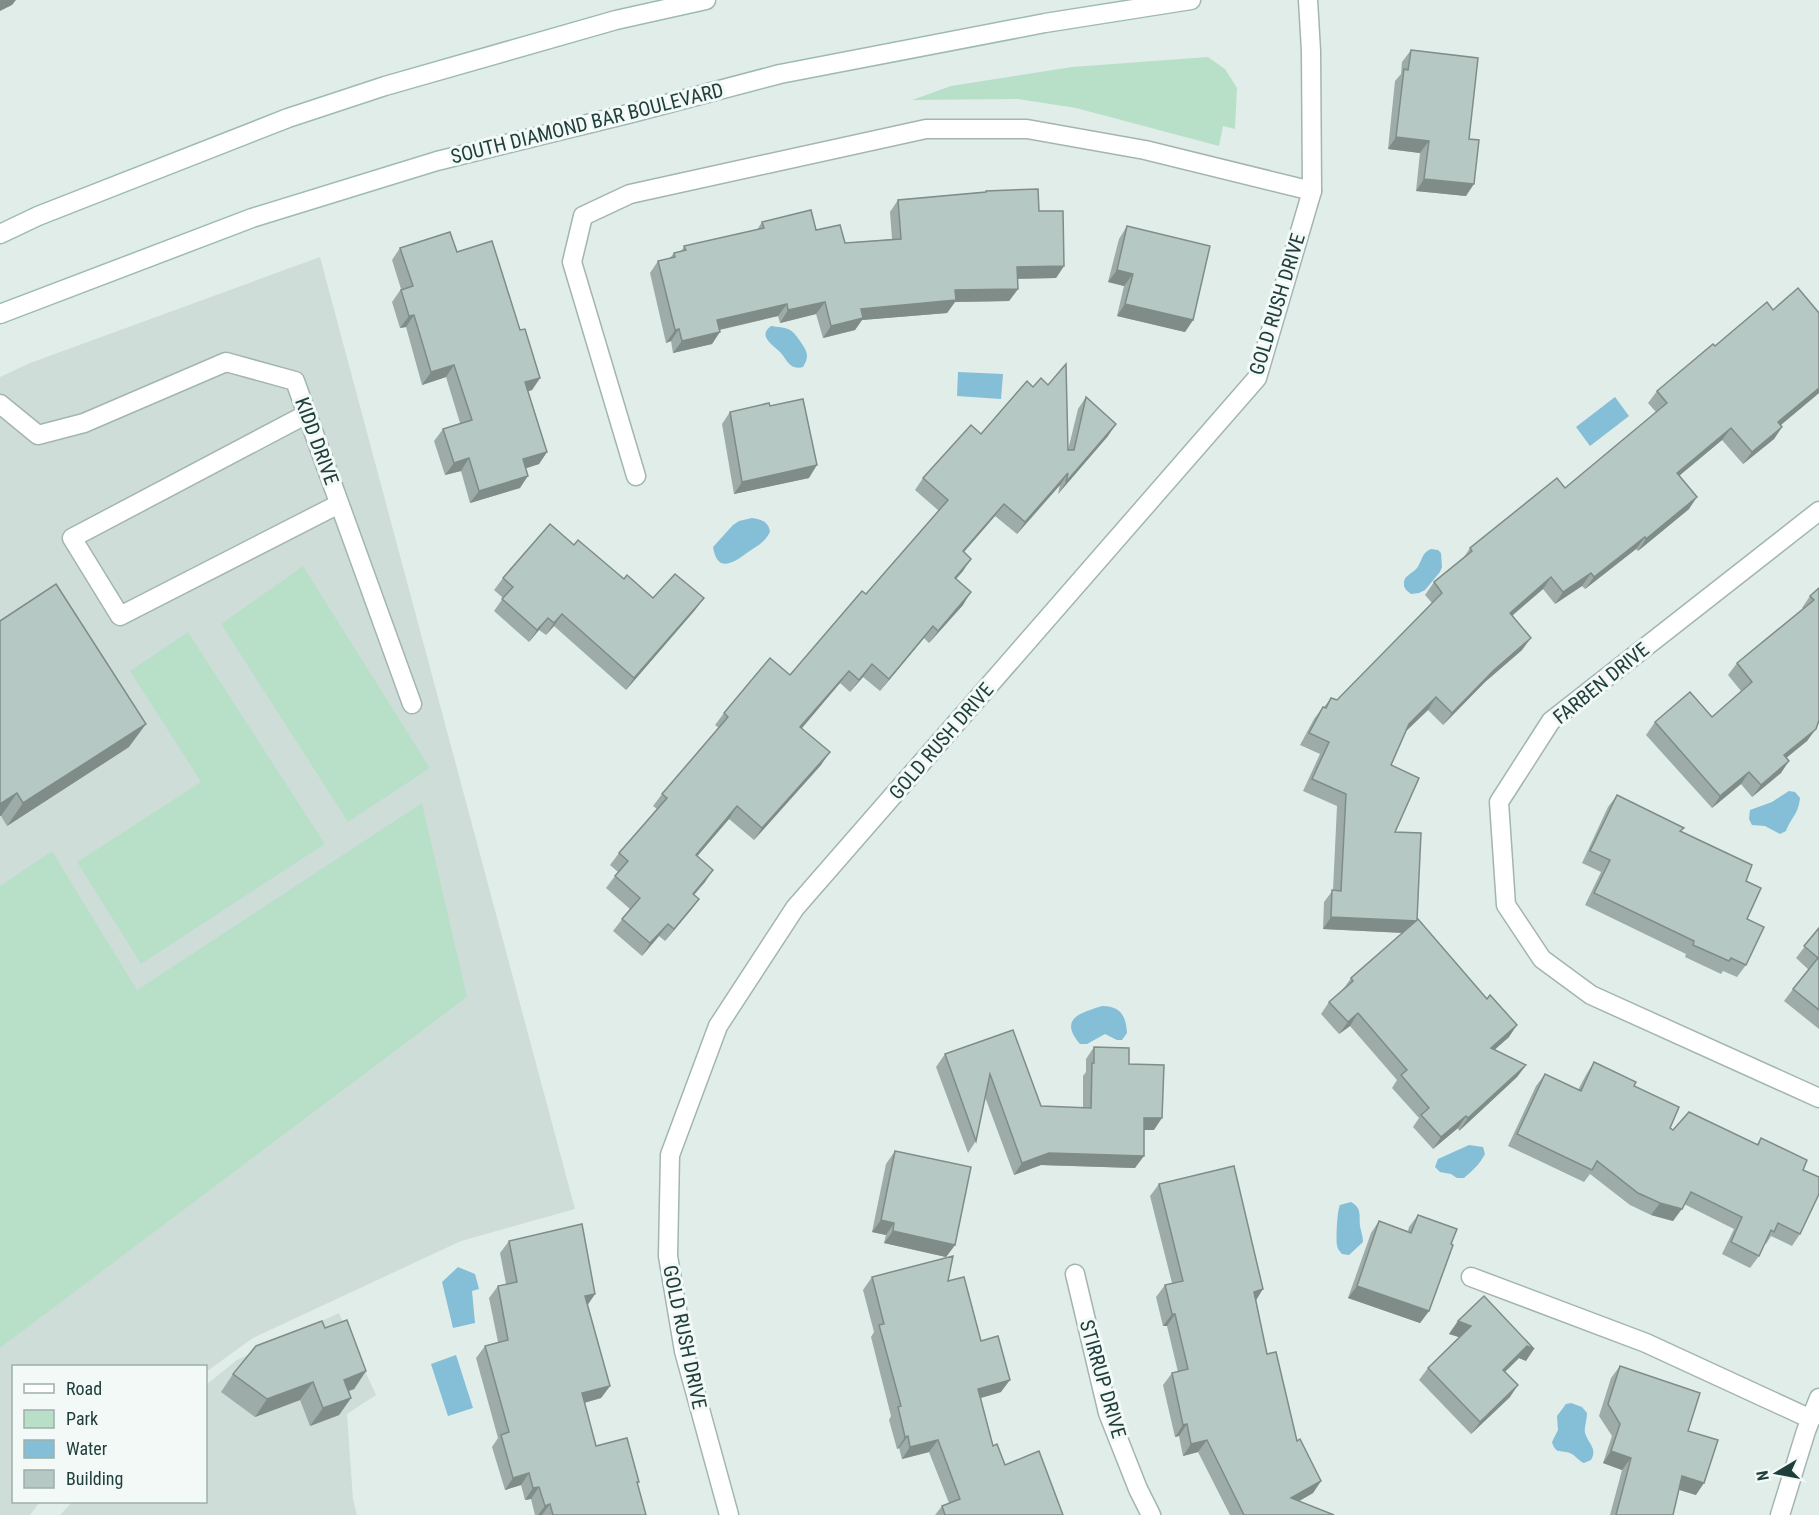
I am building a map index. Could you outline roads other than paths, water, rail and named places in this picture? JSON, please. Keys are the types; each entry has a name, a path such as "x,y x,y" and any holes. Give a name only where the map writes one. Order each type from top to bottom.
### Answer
{"street":[{"path":"0,234 38,216 277,122 385,86 616,20 706,0"},
{"name":"SOUTH DIAMOND BAR BOULEVARD","path":"0,314 252,218 437,161 780,74 1045,23 1191,0"},
{"name":"GOLD RUSH DRIVE","path":"729,1515 684,1352 668,1256 670,1155 718,1026 795,908 1257,378 1312,191 1311,51 1308,0"},
{"path":"636,476 572,262 583,216 630,194 926,129 1027,129 1145,150 1312,191"},
{"name":"KIDD DRIVE","path":"0,404 38,435 84,423 226,362 295,381 411,704"},
{"path":"307,414 72,538 120,616 339,504"},
{"name":"FARBEN DRIVE","path":"1819,511 1551,722 1499,802 1506,905 1542,959 1591,995 1819,1098"},
{"name":"STIRRUP DRIVE","path":"1075,1274 1108,1413 1138,1489 1151,1515"},
{"path":"1471,1277 1646,1342 1811,1419"},
{"path":"1780,1515 1819,1398"}],"water":[{"path":"771,326 788,329 796,335 807,354 803,367 797,368 788,363 768,340 766,333"},
{"path":"958,372 1003,374 1001,399 957,396"},
{"path":"1615,397 1629,416 1590,446 1576,427"},
{"path":"752,518 766,523 770,532 768,536 739,559 725,564 721,563 713,547 733,525"},
{"path":"1431,549 1441,553 1440,572 1425,590 1411,594 1405,588 1404,580 1417,568 1422,557"},
{"path":"1789,791 1795,792 1800,798 1786,831 1780,834 1765,826 1752,825 1749,819 1750,810 1772,802"},
{"path":"1108,1006 1121,1013 1127,1033 1122,1040 1105,1034 1087,1044 1080,1044 1071,1028 1072,1022 1080,1014"},
{"path":"1469,1145 1483,1147 1485,1154 1464,1178 1440,1172 1435,1167 1438,1159"},
{"path":"1351,1202 1355,1204 1360,1215 1363,1242 1349,1255 1342,1254 1338,1249 1337,1231 1340,1205"},
{"path":"458,1267 475,1274 479,1289 472,1291 475,1323 453,1328 442,1282"},
{"path":"456,1355 473,1408 448,1416 431,1364"},
{"path":"1571,1403 1582,1407 1587,1413 1585,1433 1592,1446 1593,1456 1591,1460 1584,1463 1572,1454 1558,1451 1552,1442 1558,1430 1557,1416 1566,1404"}]}
